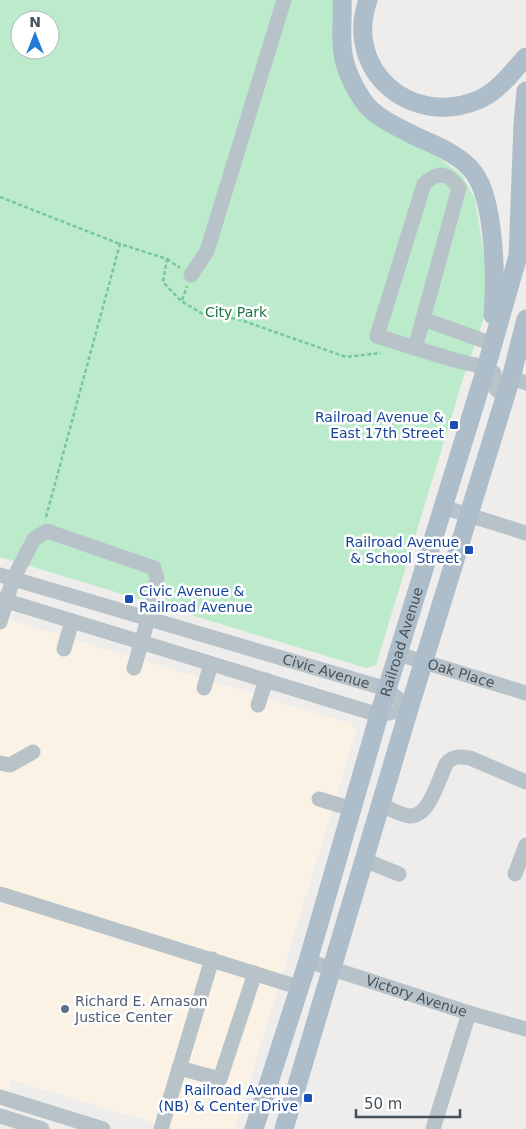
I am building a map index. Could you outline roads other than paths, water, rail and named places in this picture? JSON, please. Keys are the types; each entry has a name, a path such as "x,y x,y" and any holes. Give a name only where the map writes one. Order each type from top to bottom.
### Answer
{"main road":[{"path":"368,0 363,26 365,45 372,67 390,89 402,98 418,104 435,108 465,104 477,100 486,96 504,82 526,57"},
{"path":"344,5 343,56 348,71 363,100 377,115 460,160 475,174 483,192 490,218 495,275 488,357"},
{"name":"Railroad Avenue","path":"254,1129 298,987 308,961 379,715 518,256 526,90"},
{"name":"Railroad Avenue","path":"284,1129 504,396 518,381 526,319"}],"street":[{"path":"191,275 207,251 284,0"},
{"path":"415,348 459,188 453,180 445,175 432,176 424,184 377,336 415,348 488,357"},
{"path":"423,319 488,357 494,373 496,389 504,396"},
{"path":"443,507 526,533"},
{"path":"0,622 6,577 34,539 47,532 154,568 157,578 134,668"},
{"name":"Civic Avenue","path":"6,577 387,689 409,709"},
{"name":"Civic Avenue","path":"3,600 379,715 409,709"},
{"path":"64,649 72,621"},
{"name":"Oak Place","path":"398,654 526,693"},
{"path":"204,688 211,664"},
{"path":"258,705 266,680"},
{"path":"0,763 10,765 33,752"},
{"path":"381,805 408,816 424,811 446,764 448,761 460,756 470,758 526,782"},
{"path":"319,799 352,809"},
{"path":"515,874 526,845"},
{"path":"364,860 399,874"},
{"path":"0,894 298,987"},
{"path":"161,1129 212,960"},
{"name":"Victory Avenue","path":"308,961 469,1013 526,1029"},
{"path":"179,1068 220,1079 255,973"},
{"path":"433,1129 469,1013"},
{"path":"0,1097 103,1129"},
{"path":"16,1102 6,1122 42,1129"}],"place":[{"name":"Railroad Avenue & East 17th Street","path":"454,425"},
{"name":"Railroad Avenue & School Street","path":"469,550"},
{"name":"Civic Avenue & Railroad Avenue","path":"129,599"},
{"name":"Richard E. Arnason Justice Center","path":"65,1009"},
{"name":"Railroad Avenue (NB) & Center Drive","path":"308,1098"}],"park label":[{"name":"City Park","path":"236,312"}]}
